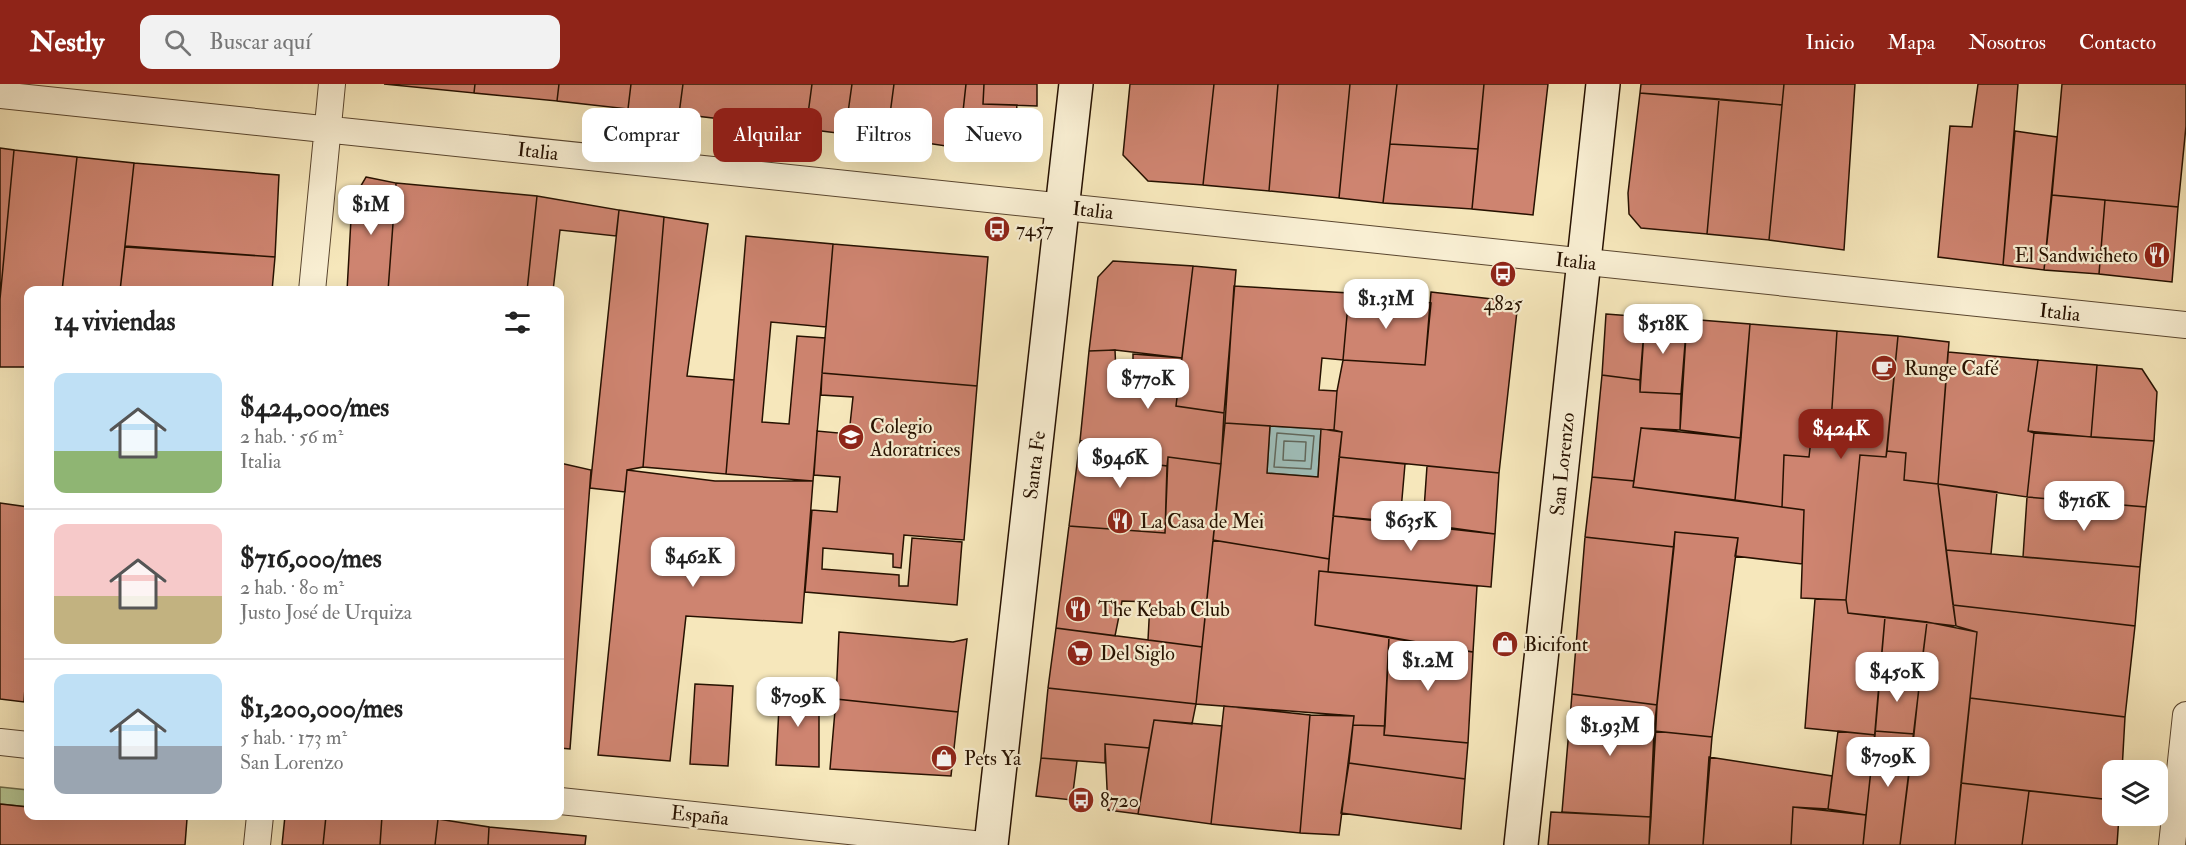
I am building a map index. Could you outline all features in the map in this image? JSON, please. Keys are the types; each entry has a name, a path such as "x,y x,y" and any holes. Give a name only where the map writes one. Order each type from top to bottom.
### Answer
{"main road":[{"name":"Santa Fe","path":"991,845 1076,84"},
{"name":"San Lorenzo","path":"1521,845 1603,84"}],"street":[{"path":"312,286 332,84"},
{"name":"Italia","path":"0,95 2186,325"},
{"path":"2172,845 2186,715"},
{"path":"0,742 24,745"},
{"name":"España","path":"564,801 983,845"},
{"path":"257,845 260,820"}],"green space":[{"path":"0,787 24,790 24,807 0,804"}],"water":[{"path":"1270,426 1321,429 1318,477 1267,473"}],"building":[{"path":"384,84 475,84 474,93"},
{"path":"475,84 559,84 557,101 474,93"},
{"path":"559,84 631,84 628,108 557,101"},
{"path":"631,84 683,84 680,108 628,108"},
{"path":"683,84 812,84 809,108 713,108 713,118 701,117 701,108 680,108"},
{"path":"812,84 852,84 849,108 834,108 834,133 822,131 822,108 809,108"},
{"path":"852,84 894,84 891,108 849,108"},
{"path":"894,84 966,84 963,108 944,108 944,146 932,144 932,108 891,108"},
{"path":"966,84 984,84 983,104 1017,105 1017,108 963,108"},
{"path":"984,84 1037,84 1037,106 983,104"},
{"path":"1130,84 1214,84 1203,185 1148,181 1123,155"},
{"path":"1214,84 1278,84 1269,191 1203,185"},
{"path":"1278,84 1350,84 1339,198 1269,191"},
{"path":"1350,84 1397,84 1383,203 1339,198"},
{"path":"1397,84 1484,84 1478,149 1390,144"},
{"path":"1484,84 1548,84 1533,215 1472,209"},
{"path":"1641,84 1784,84 1782,105 1640,93"},
{"path":"1784,84 1855,84 1844,250 1769,240"},
{"path":"1978,84 2018,84 2003,265 1938,257 1950,126 1972,127"},
{"path":"2062,84 2186,84 2186,126 2178,207 2052,195"},
{"path":"1640,93 1719,99 1707,234 1641,228 1629,214 1628,193"},
{"path":"1719,99 1782,105 1769,240 1707,234"},
{"path":"2015,131 2057,137 2044,270 2003,265"},
{"path":"1390,144 1478,149 1472,209 1383,203"},
{"path":"0,148 14,150 0,299"},
{"path":"14,150 77,157 63,286 24,286 24,367 0,367 0,299"},
{"path":"77,157 134,163 121,286 63,286"},
{"path":"134,163 279,175 275,257 125,246"},
{"path":"366,177 396,183 388,286 347,286 352,201"},
{"path":"396,183 537,196 528,286 388,286"},
{"path":"2052,195 2105,200 2099,274 2044,270"},
{"path":"537,196 619,210 616,236 560,230 554,286 528,286"},
{"path":"2105,200 2178,207 2172,282 2099,274"},
{"path":"619,210 664,217 643,467 627,470 625,492 590,488"},
{"path":"664,217 708,224 687,376 734,380 726,474 643,467"},
{"path":"746,236 833,244 826,327 771,322 762,422 789,424 797,336 825,338 813,481 726,474"},
{"path":"833,244 988,257 977,386 822,373"},
{"path":"125,247 275,257 272,286 121,286"},
{"path":"1113,261 1193,266 1182,358 1115,350 1089,351 1098,277"},
{"path":"1193,266 1236,270 1224,413 1176,406"},
{"path":"1234,286 1349,293 1343,360 1322,358 1319,390 1337,391 1334,430 1225,423"},
{"path":"1431,292 1518,302 1499,473 1339,457 1342,432 1334,430 1337,391 1343,360 1425,365"},
{"path":"1349,293 1431,303 1425,365 1343,360"},
{"path":"1606,314 1645,317 1640,380 1602,375"},
{"path":"1645,317 1687,319 1681,394 1640,392"},
{"path":"1687,319 1750,324 1741,438 1680,430"},
{"path":"1750,324 1837,331 1831,423 1813,422 1809,457 1784,455 1782,507 1735,500"},
{"path":"1837,331 1898,336 1886,457 1860,455 1846,600 1801,598 1804,510 1782,507 1784,455 1809,457 1813,422 1831,423"},
{"path":"1898,336 1949,342 1938,484 1904,480 1906,453 1887,451"},
{"path":"1115,350 1116,372 1133,373 1133,354 1182,358 1176,406 1224,413 1221,464 1168,457 1167,466 1151,464 1153,440 1080,441 1089,351"},
{"path":"1948,352 2038,360 2028,431 2034,433 2027,497 1938,484"},
{"path":"2038,360 2097,365 2091,437 2028,431"},
{"path":"2097,365 2142,369 2157,392 2154,441 2091,437"},
{"path":"822,373 977,386 964,540 904,535 901,568 893,567 893,554 823,548 822,569 899,575 899,586 908,586 912,538 962,542 957,605 805,592 812,510 837,512 840,477 814,475 817,431 849,434 853,397 821,395"},
{"path":"1602,375 1640,380 1640,392 1681,394 1680,430 1641,428 1634,481 1592,477"},
{"path":"1225,423 1270,426 1267,473 1318,477 1321,429 1342,432 1329,559 1213,540"},
{"path":"1641,428 1741,438 1735,500 1633,487"},
{"path":"2034,433 2154,441 2146,507 2027,497"},
{"path":"1118,439 1153,440 1151,464 1167,466 1165,533 1069,526 1080,441 1099,441 1097,468 1115,469"},
{"path":"1887,451 1906,453 1904,480 1938,484 1956,626 1848,613 1846,600 1860,455 1886,457"},
{"path":"1168,457 1221,464 1202,647 1148,640 1150,602 1122,601 1115,636 1056,628 1069,526 1165,533"},
{"path":"1339,457 1405,464 1400,522 1333,516"},
{"path":"564,464 591,470 570,749 564,748"},
{"path":"1427,466 1499,473 1495,534 1423,524"},
{"path":"627,470 715,481 813,481 802,623 686,616 670,761 598,755"},
{"path":"1592,477 1634,481 1633,487 1804,510 1802,564 1735,556 1738,538 1675,532 1674,547 1585,537"},
{"path":"1938,484 1997,492 1991,554 1946,550"},
{"path":"2027,497 2146,507 2140,567 2023,557"},
{"path":"0,503 24,506 24,702 0,699"},
{"path":"1333,516 1495,534 1491,587 1328,572"},
{"path":"1675,532 1738,538 1712,737 1654,731"},
{"path":"1585,537 1674,547 1657,705 1572,694"},
{"path":"1213,540 1329,559 1328,572 1319,571 1315,625 1389,637 1385,726 1353,725 1354,716 1196,704"},
{"path":"1946,550 2140,567 2135,626 1953,605"},
{"path":"1319,571 1477,586 1473,652 1315,625"},
{"path":"1815,599 1846,600 1848,613 1885,617 1875,735 1805,728"},
{"path":"1953,605 2135,626 2125,717 1970,698 1977,632 1956,626"},
{"path":"1885,617 1927,622 1920,677 1880,672"},
{"path":"1927,622 1977,632 1955,845 1900,845"},
{"path":"1056,628 1202,647 1196,704 1048,688"},
{"path":"839,632 953,642 967,639 958,712 836,699"},
{"path":"1389,637 1473,652 1468,743 1384,735"},
{"path":"1880,672 1920,677 1914,734 1875,731"},
{"path":"695,684 733,686 728,766 690,764"},
{"path":"780,688 819,690 819,767 776,765"},
{"path":"1048,688 1196,704 1192,724 1154,720 1149,748 1105,744 1105,763 1041,758"},
{"path":"1572,694 1657,705 1651,817 1562,812"},
{"path":"1970,698 2125,717 2123,760 2102,760 2102,799 1961,783"},
{"path":"836,699 958,712 951,776 830,769"},
{"path":"1224,706 1310,715 1300,833 1211,824"},
{"path":"1310,715 1354,716 1339,835 1300,833"},
{"path":"1154,720 1222,726 1211,824 1138,814"},
{"path":"1353,725 1385,726 1384,735 1468,743 1465,779 1349,763"},
{"path":"1654,731 1712,737 1703,845 1649,845"},
{"path":"1838,731 1875,735 1866,815 1828,809"},
{"path":"1875,731 1914,734 1900,845 1863,845"},
{"path":"1105,744 1149,748 1138,814 1108,810"},
{"path":"1709,757 1832,776 1828,809 1793,807 1791,845 1703,845"},
{"path":"1041,758 1077,761 1072,800 1036,796"},
{"path":"1349,763 1465,779 1461,829 1341,813"},
{"path":"1961,783 2029,791 2022,845 1955,845"},
{"path":"2029,791 2102,799 2102,826 2118,826 2117,845 2022,845"},
{"path":"0,804 24,807 24,820 187,820 185,845 0,845"},
{"path":"1793,807 1866,815 1863,845 1791,845"},
{"path":"1551,812 1651,817 1649,845 1548,845"},
{"path":"285,820 326,820 323,845 282,845"},
{"path":"326,820 382,820 380,845 323,845"},
{"path":"382,820 438,820 435,845 380,845"},
{"path":"438,820 489,827 488,845 435,845"},
{"path":"489,827 586,836 585,845 488,845"}],"place":[{"name":"7457","path":"997,229"},
{"name":"El Sandwicheto","path":"2157,255"},
{"name":"4825","path":"1503,274"},
{"name":"Runge Café","path":"1884,368"},
{"name":"Colegio Adoratrices","path":"851,437"},
{"name":"La Casa de Mei","path":"1120,521"},
{"name":"The Kebab Club","path":"1078,609"},
{"name":"Bicifont","path":"1505,644"},
{"name":"Del Siglo","path":"1080,653"},
{"name":"Pets Ya","path":"944,758"},
{"name":"8720","path":"1081,800"}]}
